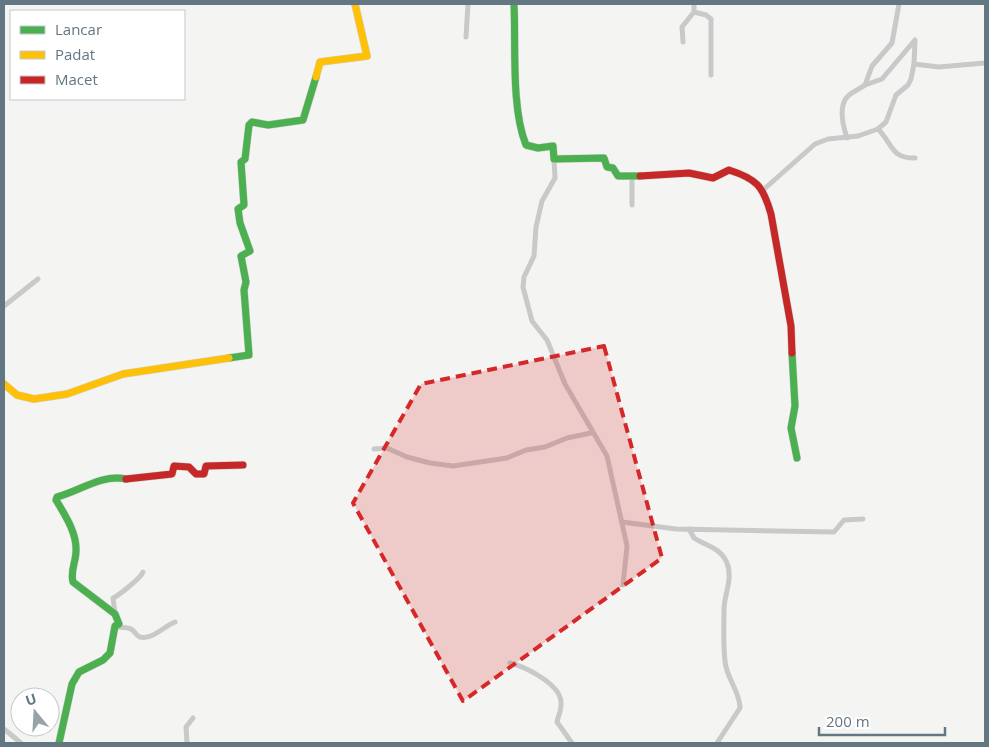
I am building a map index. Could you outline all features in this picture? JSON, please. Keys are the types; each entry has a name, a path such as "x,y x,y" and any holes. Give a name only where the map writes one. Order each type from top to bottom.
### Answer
{"street":[{"path":"4,384 17,395 34,399 67,394 101,380 122,374 249,355 244,290 246,282 241,256 250,251 240,223 238,209 244,205 241,162 245,159 249,125 252,122 268,125 302,120 320,62 367,56 355,4"},
{"path":"466,38 468,4"},
{"path":"514,4 520,132 526,146 538,148 553,146 555,178 542,201 536,227 534,256 524,277 523,287 532,321 547,340 563,379 592,433 607,456 627,546 623,585"},
{"path":"683,42 682,27 694,12 694,4"},
{"path":"865,85 872,66 889,48 894,39 899,4"},
{"path":"694,12 706,15 711,19 711,75"},
{"path":"762,191 809,148 828,139 847,138 858,136 878,129 886,122 896,95 908,85 914,64 915,40 882,79 865,85 851,94 844,102 842,120 847,138"},
{"path":"914,64 939,67 985,63"},
{"path":"878,129 895,153 905,158 915,158"},
{"path":"554,158 604,158 607,167 613,168 615,174 632,176 682,172 702,173 713,178 728,170 751,177 762,191 771,214 791,326 796,406 791,434 797,458"},
{"path":"632,176 632,205"},
{"path":"4,306 38,280"},
{"path":"374,448 387,448 407,457 453,466 507,458 526,450 545,447 567,438 592,433"},
{"path":"115,614 73,582 70,576 76,547 68,521 56,500 57,496 75,492 86,484 116,477 126,480 172,474 174,466 189,467 196,474 204,474 206,466 243,465"},
{"path":"622,522 689,529 834,532 844,520 862,519"},
{"path":"689,529 694,538 708,543 718,551 726,560 730,574 724,607 724,658 725,668 740,702 740,708 716,743"},
{"path":"59,743 63,732 65,707 74,681 81,671 108,656 113,646 115,626 119,624 112,598 119,596 143,572"},
{"path":"115,626 128,628 137,636 143,637 157,633 165,625 175,622"},
{"path":"510,663 536,672 557,690 562,703 557,722 572,743"},
{"path":"187,743 186,727 193,718"},
{"path":"4,729 21,743"}],"highlighted area":[{"path":"604,346 662,558 463,701 353,503 421,384"}],"traffic: fast":[{"path":"514,4 516,95 521,130 526,145 538,148 553,146 554,159 604,158 607,167 613,168 618,176 640,176"},
{"path":"229,358 249,355 244,290 246,282 241,256 250,251 240,223 238,209 244,205 241,162 245,159 249,125 252,122 268,125 303,120 316,77"},
{"path":"792,353 795,406 791,428 797,458"},
{"path":"59,743 72,684 79,672 103,660 110,653 115,626 119,624 115,614 73,582 72,574 76,551 75,538 70,524 56,500 57,497 99,481 117,478 126,479"}],"traffic: slow":[{"path":"316,77 320,62 367,56 355,4"},
{"path":"4,384 17,395 34,399 67,394 123,374 229,358"}],"traffic: jam":[{"path":"640,176 689,173 713,178 729,170 752,180 758,185 762,190 771,214 791,326 792,353"},
{"path":"126,479 172,474 174,466 189,467 196,474 204,474 206,466 243,465"}]}
